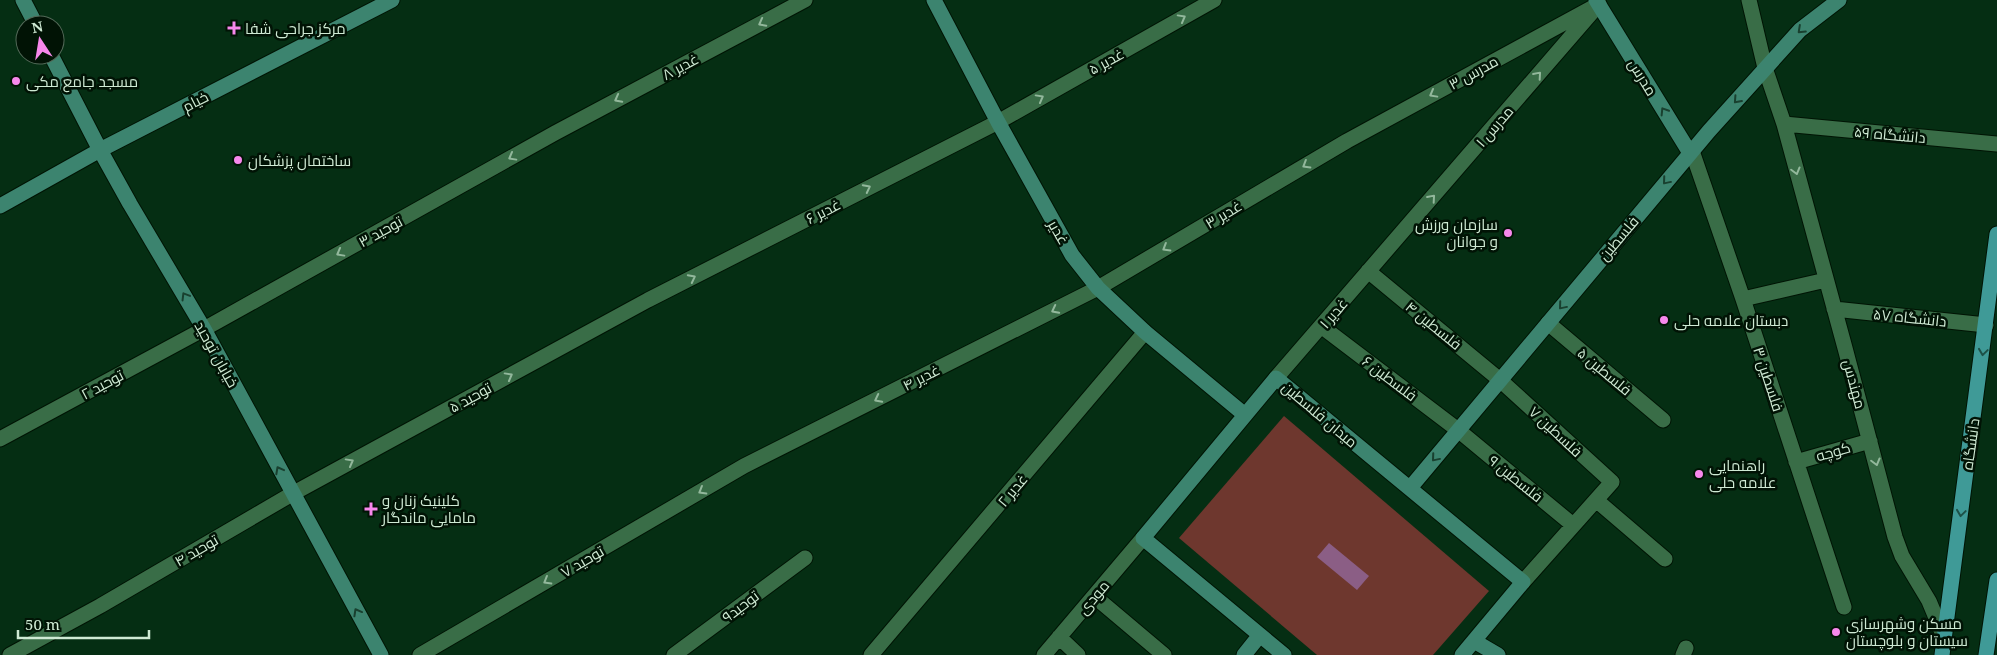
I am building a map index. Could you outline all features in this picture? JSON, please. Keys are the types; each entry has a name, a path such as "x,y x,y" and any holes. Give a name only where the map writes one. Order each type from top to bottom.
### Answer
{"main road":[{"name":"دانشگاه","path":"1942,655 1997,234"},
{"path":"1986,655 1995,605 1997,580"}],"street":[{"path":"23,0 31,15"},
{"name":"خیام","path":"0,206 100,150 392,0"},
{"name":"غدیر ۸","path":"555,133 804,0"},
{"name":"غدیر","path":"934,0 998,122 1072,255 1098,288 1145,332 1245,415"},
{"name":"غدیر ۵","path":"998,122 1214,0"},
{"name":"مهندس","path":"1749,0 1765,68 1784,124 1897,543 1902,556 1929,601 1944,637"},
{"name":"فلسطین","path":"1410,488 1691,152 1800,30 1839,0"},
{"name":"مدرس ۳","path":"1348,141 1598,2"},
{"name":"مدرس","path":"1598,2 1691,152"},
{"name":"مدرس ۱","path":"1389,248 1598,2"},
{"name":"خیابان توحید","path":"56,65 100,150 204,329 381,655"},
{"name":"غدیر ۶","path":"648,300 998,122"},
{"name":"دانشگاه ۵۹","path":"1784,124 1997,144"},
{"name":"توحید ۳","path":"204,329 555,133"},
{"name":"غدیر ۳","path":"1098,288 1348,141"},
{"name":"فلسطین ۳","path":"1691,152 1744,299 1844,608"},
{"name":"غدیر ۱","path":"1276,378 1389,248"},
{"name":"فلسطین ۴","path":"1368,271 1500,380"},
{"path":"1744,299 1826,280"},
{"name":"غدیر ۴","path":"744,466 1098,288"},
{"name":"توحید ۵","path":"292,494 648,300"},
{"name":"دانشگاه ۵۷","path":"1834,309 1986,325"},
{"name":"فلسطین ۵","path":"1548,323 1663,420"},
{"name":"فلسطین ۶","path":"1321,326 1458,430"},
{"name":"توحید ۲","path":"0,439 204,329"},
{"name":"غدیر ۲","path":"875,651 1145,332"},
{"name":"میدان فلسطین","path":"1143,538 1276,378 1523,582"},
{"name":"فلسطین ۷","path":"1500,380 1612,482 1596,500"},
{"name":"فلسطین ۹","path":"1458,430 1573,525"},
{"name":"کوچه","path":"1796,462 1870,441"},
{"name":"توحید ۷","path":"420,655 744,466"},
{"name":"توحید ۴","path":"10,655 100,606 292,494"},
{"path":"1462,655 1523,582 1596,500 1664,559"},
{"path":"1143,538 1260,635 1278,653"},
{"name":"مودی","path":"1044,655 1143,538"},
{"name":"توحید۹","path":"674,655 805,558"},
{"path":"1094,596 1164,655"},
{"path":"1244,655 1260,635"},
{"path":"1059,637 1078,655"},
{"path":"1474,641 1498,655"}],"shaded area":[{"path":"1284,416 1489,591 1433,655 1317,655 1179,538"},
{"path":"1329,543 1369,576 1357,590 1317,557"}],"place":[{"name":"مرکز جراحی شفا","path":"234,28"},
{"name":"مسجد جامع مکی","path":"16,81"},
{"name":"ساختمان پزشکان","path":"238,160"},
{"name":"سازمان ورزش و جوانان","path":"1508,233"},
{"name":"دبستان علامه حلی","path":"1664,320"},
{"name":"راهنمایی علامه حلی","path":"1699,474"},
{"name":"کلینیک زنان و مامایی ماندگار","path":"371,509"},
{"name":"مسکن وشهرسازی سیستان و بلوچستان","path":"1836,632"}]}
